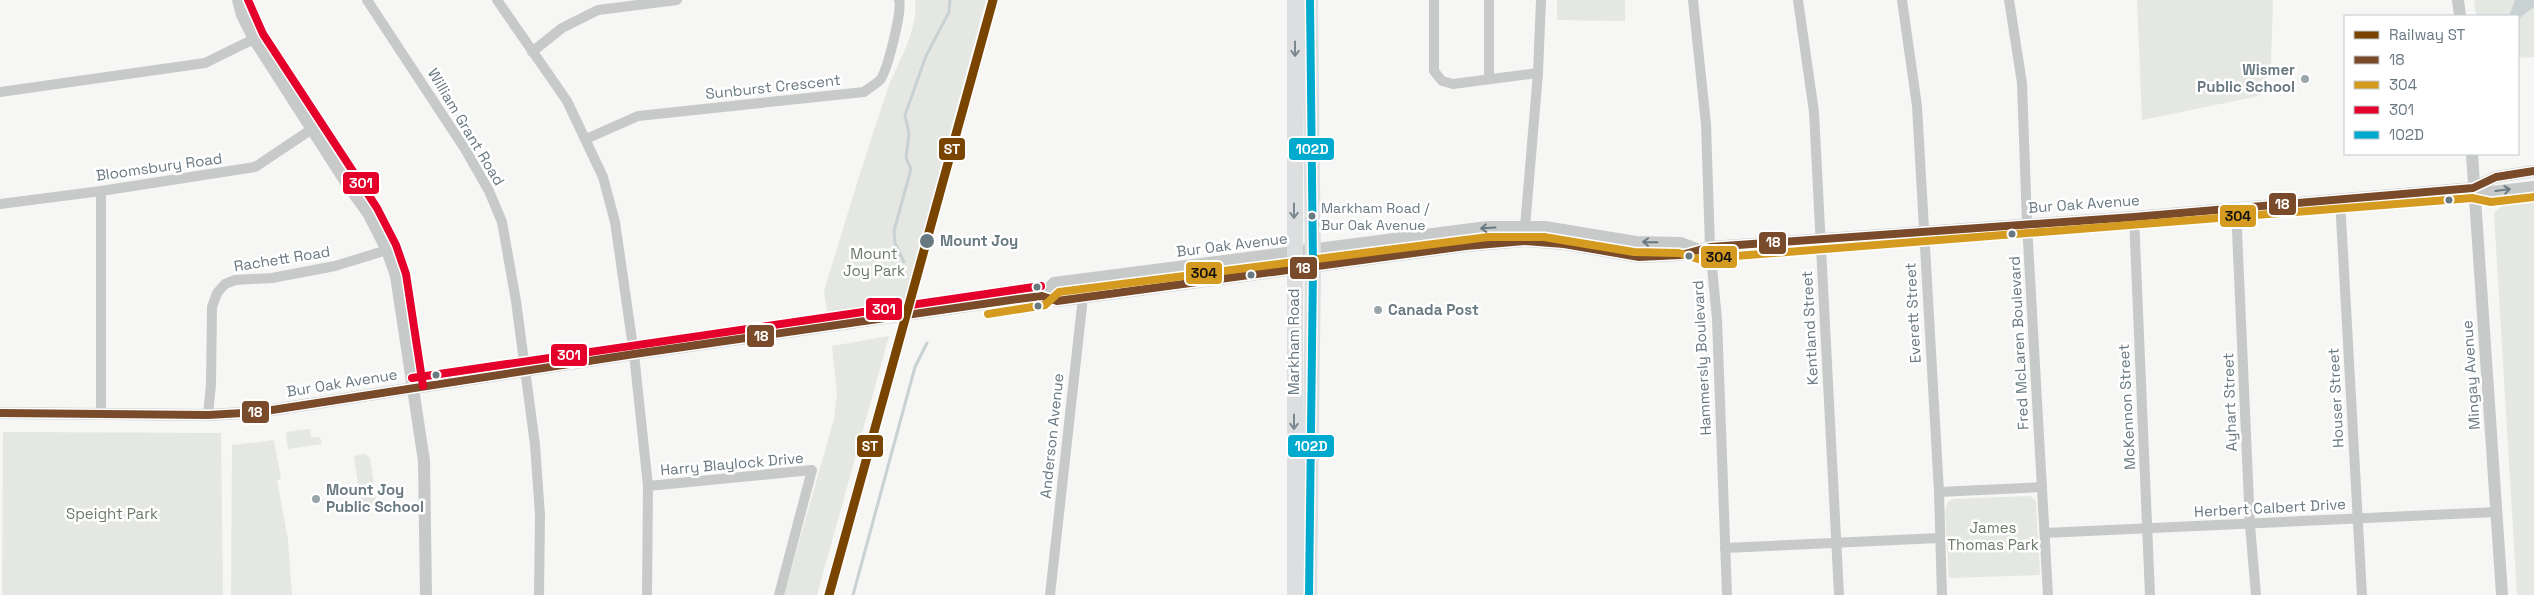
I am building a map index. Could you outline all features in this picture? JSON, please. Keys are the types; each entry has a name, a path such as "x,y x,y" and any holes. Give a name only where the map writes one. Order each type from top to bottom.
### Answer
{"main road":[{"name":"Markham Road","path":"1309,0 1313,258 1309,595"},
{"name":"Markham Road","path":"1295,595 1293,261 1309,0"}],"street":[{"path":"238,0 242,15 254,39 368,213 387,250 396,276 424,461 426,595"},
{"name":"William Grant Road","path":"367,0 465,149 489,191 502,222 516,301 535,445 539,498 539,595"},
{"path":"497,0 567,101 603,177 615,222 634,354 648,486 648,595"},
{"path":"532,52 562,28 598,10 677,0"},
{"name":"Sunburst Crescent","path":"586,139 638,116 864,92 881,79 897,27 901,5 899,0"},
{"path":"1434,0 1434,71 1442,81 1453,84 1538,73"},
{"path":"1489,0 1490,79"},
{"path":"1525,227 1538,73 1541,0"},
{"name":"Hammersly Boulevard","path":"1692,0 1706,124 1703,248 1717,319 1728,595"},
{"name":"Kentland Street","path":"1798,0 1814,112 1839,595"},
{"name":"Everett Street","path":"1902,0 1917,106 1939,492 1942,595"},
{"name":"Fred McLaren Boulevard","path":"2009,0 2022,83 2027,224 2048,595"},
{"path":"2458,0 2460,15"},
{"path":"0,92 205,63 254,39"},
{"name":"Bloomsbury Road","path":"0,204 101,192 255,167 312,129"},
{"name":"Mingay Avenue","path":"2472,155 2502,595"},
{"name":"Bur Oak Avenue","path":"2473,188 2496,177 2534,171"},
{"name":"Bur Oak Avenue","path":"1313,258 1405,253 1525,241 1564,244 1639,257 1681,255 1703,248 2134,216 2473,188 2491,192 2534,187"},
{"path":"101,192 101,414"},
{"name":"Houser Street","path":"2340,199 2362,595"},
{"name":"Ayhart Street","path":"2236,208 2250,525 2256,595"},
{"name":"McKennon Street","path":"2134,216 2150,595"},
{"name":"Bur Oak Avenue","path":"0,413 208,415 259,412 634,354 1042,296 1058,301 1083,298 1487,227 1545,227 1636,242 1681,243 1703,248"},
{"name":"Rachett Road","path":"208,415 211,384 212,307 217,293 225,284 235,280 272,278 335,266 387,250"},
{"name":"Bur Oak Avenue","path":"1042,296 1054,283 1293,261"},
{"name":"Anderson Avenue","path":"1050,595 1085,280"},
{"name":"Harry Blaylock Drive","path":"648,486 812,470 779,595"},
{"path":"1939,492 2042,487"},
{"name":"Herbert Calbert Drive","path":"2045,533 2250,525 2496,512"},
{"path":"1725,548 1940,538"}],"green space":[{"name":"Mount Joy Park","path":"915,0 986,0 904,301 827,312 824,291 886,94 914,24"},
{"path":"1557,0 1625,0 1625,21 1557,20"},
{"path":"2137,0 2273,0 2271,62 2259,96 2142,120"},
{"path":"2474,0 2534,0 2534,57 2519,58 2519,15 2476,15"},
{"path":"2534,200 2534,595 2517,595 2494,213 2505,203"},
{"path":"889,336 817,595 784,595 834,419 837,393 832,346"},
{"path":"310,429 311,438 320,437 322,444 288,449 286,432"},
{"name":"Speight Park","path":"3,432 221,433 223,595 2,595"},
{"path":"274,440 281,479 277,480 288,540 292,595 231,595 232,445"},
{"path":"365,454 370,458 376,499 371,505 361,506 354,456"},
{"name":"James Thomas Park","path":"2030,496 2036,501 2040,575 1949,578 1945,511 1948,502 1952,499"}],"shaded area":[{"path":"2515,0 2534,0 2534,7 2519,18 2519,15 2509,15"}],"waterway":[{"path":"904,262 895,243 894,231 911,169 906,158 909,134 905,115 926,56 949,12 950,0"},
{"path":"853,595 915,367 927,343"}],"rail line":[{"name":"ST","path":"829,595 993,0"}],"transit line":[{"name":"301","path":"248,0 263,34 377,208 396,245 406,274 423,386"},
{"name":"102D","path":"1309,595 1313,266 1310,0"},
{"name":"18","path":"0,413 208,415 259,412 634,354 1018,299 1042,296 1057,301 1466,246 1525,241 1564,244 1639,257 1681,255 1710,247 2134,217 2473,188 2496,177 2534,171"},
{"name":"304","path":"988,314 1045,305 1059,292 1488,237 1544,237 1634,252 1679,253 1698,259 2472,198 2491,202 2534,197"},
{"name":"301","path":"412,378 1041,286"}],"place":[{"name":"Wismer Public School","path":"2305,79"},
{"name":"Markham Road / Bur Oak Avenue","path":"1312,216"},
{"name":"Mount Joy","path":"927,241"},
{"name":"Canada Post","path":"1378,310"},
{"name":"Mount Joy Public School","path":"316,499"}]}
